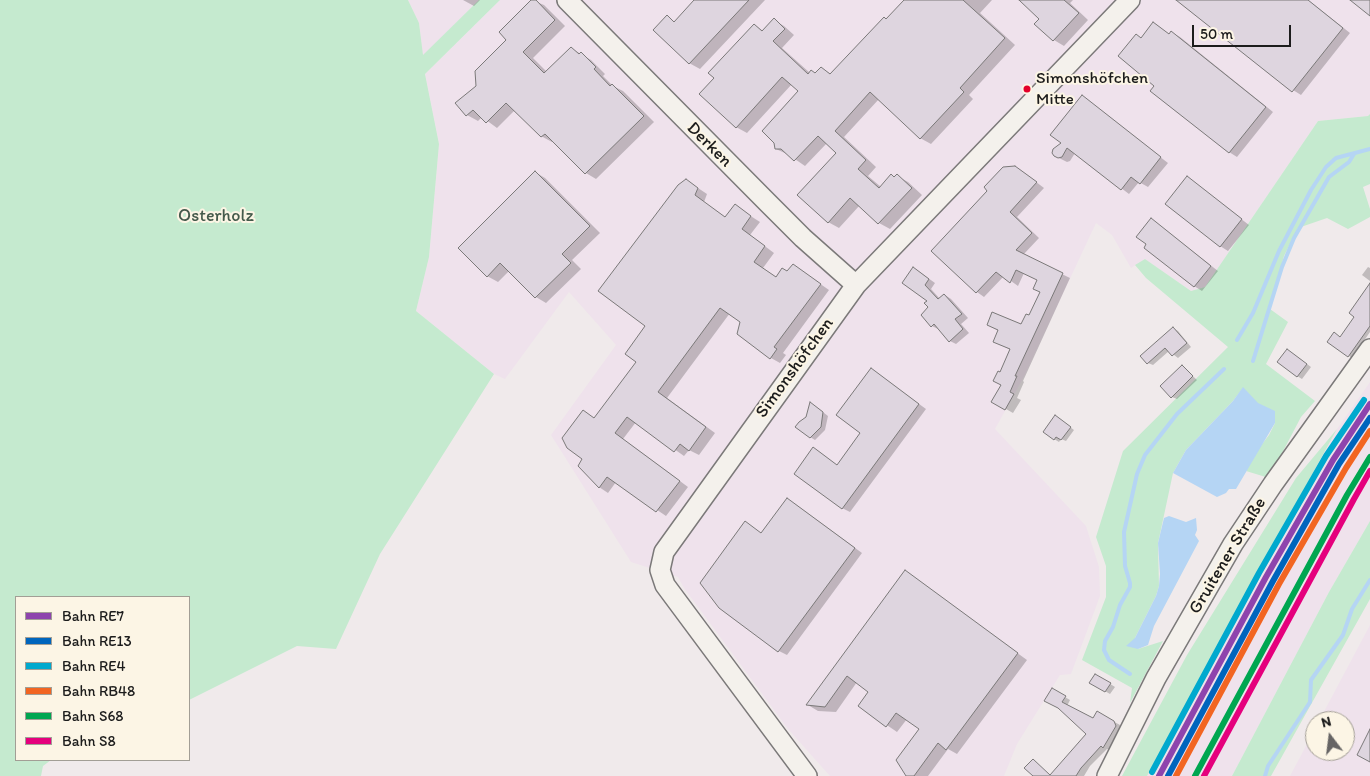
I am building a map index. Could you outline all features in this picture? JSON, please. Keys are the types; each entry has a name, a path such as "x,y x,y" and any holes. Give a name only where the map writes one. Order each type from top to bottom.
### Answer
{"street":[{"name":"Derken","path":"567,0 803,238 856,285"},
{"name":"Simonshöfchen","path":"807,776 665,585 660,570 664,552 856,285 1130,0"},
{"name":"Gruitener Straße","path":"1106,776 1156,678 1232,544 1272,484 1370,349"}],"shaded area":[{"path":"408,0 479,0 423,56 419,23"},
{"path":"500,0 1370,0 1370,114 1368,116 1318,121 1205,287 1191,291 1145,259 1131,268 1112,235 1096,223 1025,375 995,429 1086,526 1099,567 1100,596 1071,674 1060,675 1017,744 1004,776 830,776 788,729 684,588 678,577 631,562 551,435 616,345 569,292 505,379 494,374 416,311 429,257 439,144 425,74"},
{"path":"1370,382 1370,521 1329,592 1232,776 1147,776 1337,429"},
{"path":"1370,625 1370,776 1290,776 1305,748 1305,761 1355,761 1355,711 1324,711"}],"green space":[{"name":"Osterholz","path":"0,0 408,0 419,23 423,55 479,0 500,0 425,74 439,144 429,257 416,311 494,374 380,554 336,649 297,646 190,700 190,596 15,596 15,761 50,761 43,766 41,776 0,776"},
{"path":"1370,114 1370,184 1363,187 1370,209 1370,217 1348,229 1327,218 1298,228 1284,256 1270,309 1288,322 1266,364 1315,401 1301,417 1269,478 1246,471 1275,423 1243,388 1186,450 1173,473 1158,543 1159,586 1135,638 1138,649 1163,641 1130,703 1132,688 1082,660 1106,597 1106,566 1096,537 1123,451 1228,347 1146,278 1135,265 1145,259 1191,291 1205,287 1318,121 1368,116"},
{"path":"1337,429 1147,776 1122,776 1187,655 1296,478"},
{"path":"1370,521 1370,599 1307,711 1305,711 1305,715 1271,776 1232,776 1329,592"}],"water":[{"path":"1243,387 1258,403 1275,411 1275,423 1236,489 1229,489 1226,493 1217,497 1173,473 1186,450 1233,401"},
{"path":"1169,516 1186,522 1196,518 1197,530 1195,535 1199,541 1154,626 1148,645 1138,649 1126,646 1135,638 1156,596 1160,574 1158,543 1164,518"}],"building":[{"path":"531,0 536,0 555,20 523,52 544,73 571,47 579,54 581,52 596,67 594,69 610,86 612,84 644,116 585,174 545,134 541,137 506,103 486,123 473,110 466,116 455,103 476,86 475,71 506,40 499,32"},
{"path":"694,0 749,0 689,64 653,30 667,15 674,22"},
{"path":"904,0 963,0 1005,38 960,88 964,92 920,139 870,92 835,131 866,160 858,169 879,188 891,174 894,177 897,174 912,188 878,224 850,198 828,223 797,195 836,153 818,136 794,161 781,149 775,149 774,143 762,131 798,91 782,77 736,128 699,94 714,78 708,73 754,24 762,31 774,18 785,29 773,41 808,74 811,70 815,73 821,67 830,74 884,17 886,19"},
{"path":"1019,0 1064,0 1079,13 1053,41 1034,24 1039,19"},
{"path":"1176,0 1308,0 1343,28 1292,92"},
{"path":"1350,0 1370,0 1370,16"},
{"path":"1153,22 1169,34 1171,31 1266,107 1229,153 1150,91 1154,86 1118,56 1136,34 1141,38"},
{"path":"1082,95 1161,157 1140,184 1131,177 1121,190 1067,148 1062,157 1058,158 1052,153 1053,149 1061,143 1050,135"},
{"path":"1015,166 1037,182 1010,212 1032,233 1016,250 1063,273 1015,376 1017,376 1010,392 1014,394 1005,410 991,402 1001,385 993,381 998,371 1000,372 1010,349 993,342 998,330 987,325 992,312 1021,324 1026,314 1029,315 1040,292 1033,289 1037,280 1016,270 1010,283 996,272 976,293 931,251 987,191 984,187 1003,167"},
{"path":"535,171 590,226 562,254 571,263 535,298 500,263 487,277 458,248"},
{"path":"1187,176 1242,219 1220,247 1165,204"},
{"path":"686,179 698,188 695,195 725,217 735,204 751,216 742,229 765,246 754,262 776,277 782,268 787,271 793,264 821,284 774,347 777,349 770,359 737,334 740,322 720,308 658,392 706,427 689,451 680,444 674,452 627,417 615,433 680,481 656,512 607,477 599,488 578,466 582,459 567,448 562,438 583,410 594,418 636,362 625,354 645,326 598,291 678,185"},
{"path":"1151,218 1211,266 1194,287 1144,248 1146,244 1136,237"},
{"path":"913,267 929,279 925,285 938,299 944,294 962,314 955,319 963,329 949,342 934,324 931,327 921,315 928,307 924,303 927,301 902,283"},
{"path":"1370,283 1370,326 1348,357 1327,342 1334,332 1340,337 1354,317 1349,313"},
{"path":"1173,327 1187,343 1172,356 1165,348 1147,364 1140,356"},
{"path":"1287,349 1307,364 1297,377 1277,362"},
{"path":"1182,365 1193,376 1171,398 1160,386"},
{"path":"871,368 919,404 842,509 794,474 813,447 837,465 860,433 836,415"},
{"path":"810,402 823,412 821,427 810,438 795,427 806,417"},
{"path":"1055,415 1071,427 1061,440 1056,437 1054,440 1043,432"},
{"path":"787,498 855,548 778,652 719,608 700,583 745,521 761,533"},
{"path":"905,570 1018,653 946,750 938,743 914,776 906,776 896,760 919,729 896,713 886,727 858,706 868,692 847,676 825,707 806,705"},
{"path":"1095,674 1111,683 1105,692 1089,683"},
{"path":"1052,688 1066,696 1062,702 1093,718 1097,711 1114,721 1116,726 1103,748 1101,746 1076,776 1033,776 1024,768 1033,759 1050,775 1086,734 1058,708 1044,701"},
{"path":"1370,729 1370,762 1357,755"}],"waterway":[{"path":"1237,340 1253,313 1279,251 1311,190 1326,167 1336,158 1370,149"},
{"path":"1253,361 1282,267 1294,238 1329,177 1349,162 1354,154"},
{"path":"1130,674 1109,660 1104,650 1105,641 1113,627 1120,605 1130,587 1125,566 1124,532 1137,474 1145,455 1177,414 1224,369"},
{"path":"1265,776 1268,766 1310,702 1311,680 1343,635 1352,609 1370,580"}],"rail line":[{"name":"RE4","path":"1152,772 1259,573 1326,456 1364,400"},
{"name":"RE7","path":"1159,776 1266,577 1333,460 1370,404"},
{"name":"RE13","path":"1168,776 1273,581 1339,464 1370,418"},
{"name":"RB48","path":"1176,776 1279,584 1346,468 1370,431"},
{"name":"S68","path":"1195,776 1347,495 1370,457"},
{"name":"S8","path":"1204,776 1370,471"}],"place":[{"name":"Simonshöfchen Mitte","path":"1027,89"}]}
